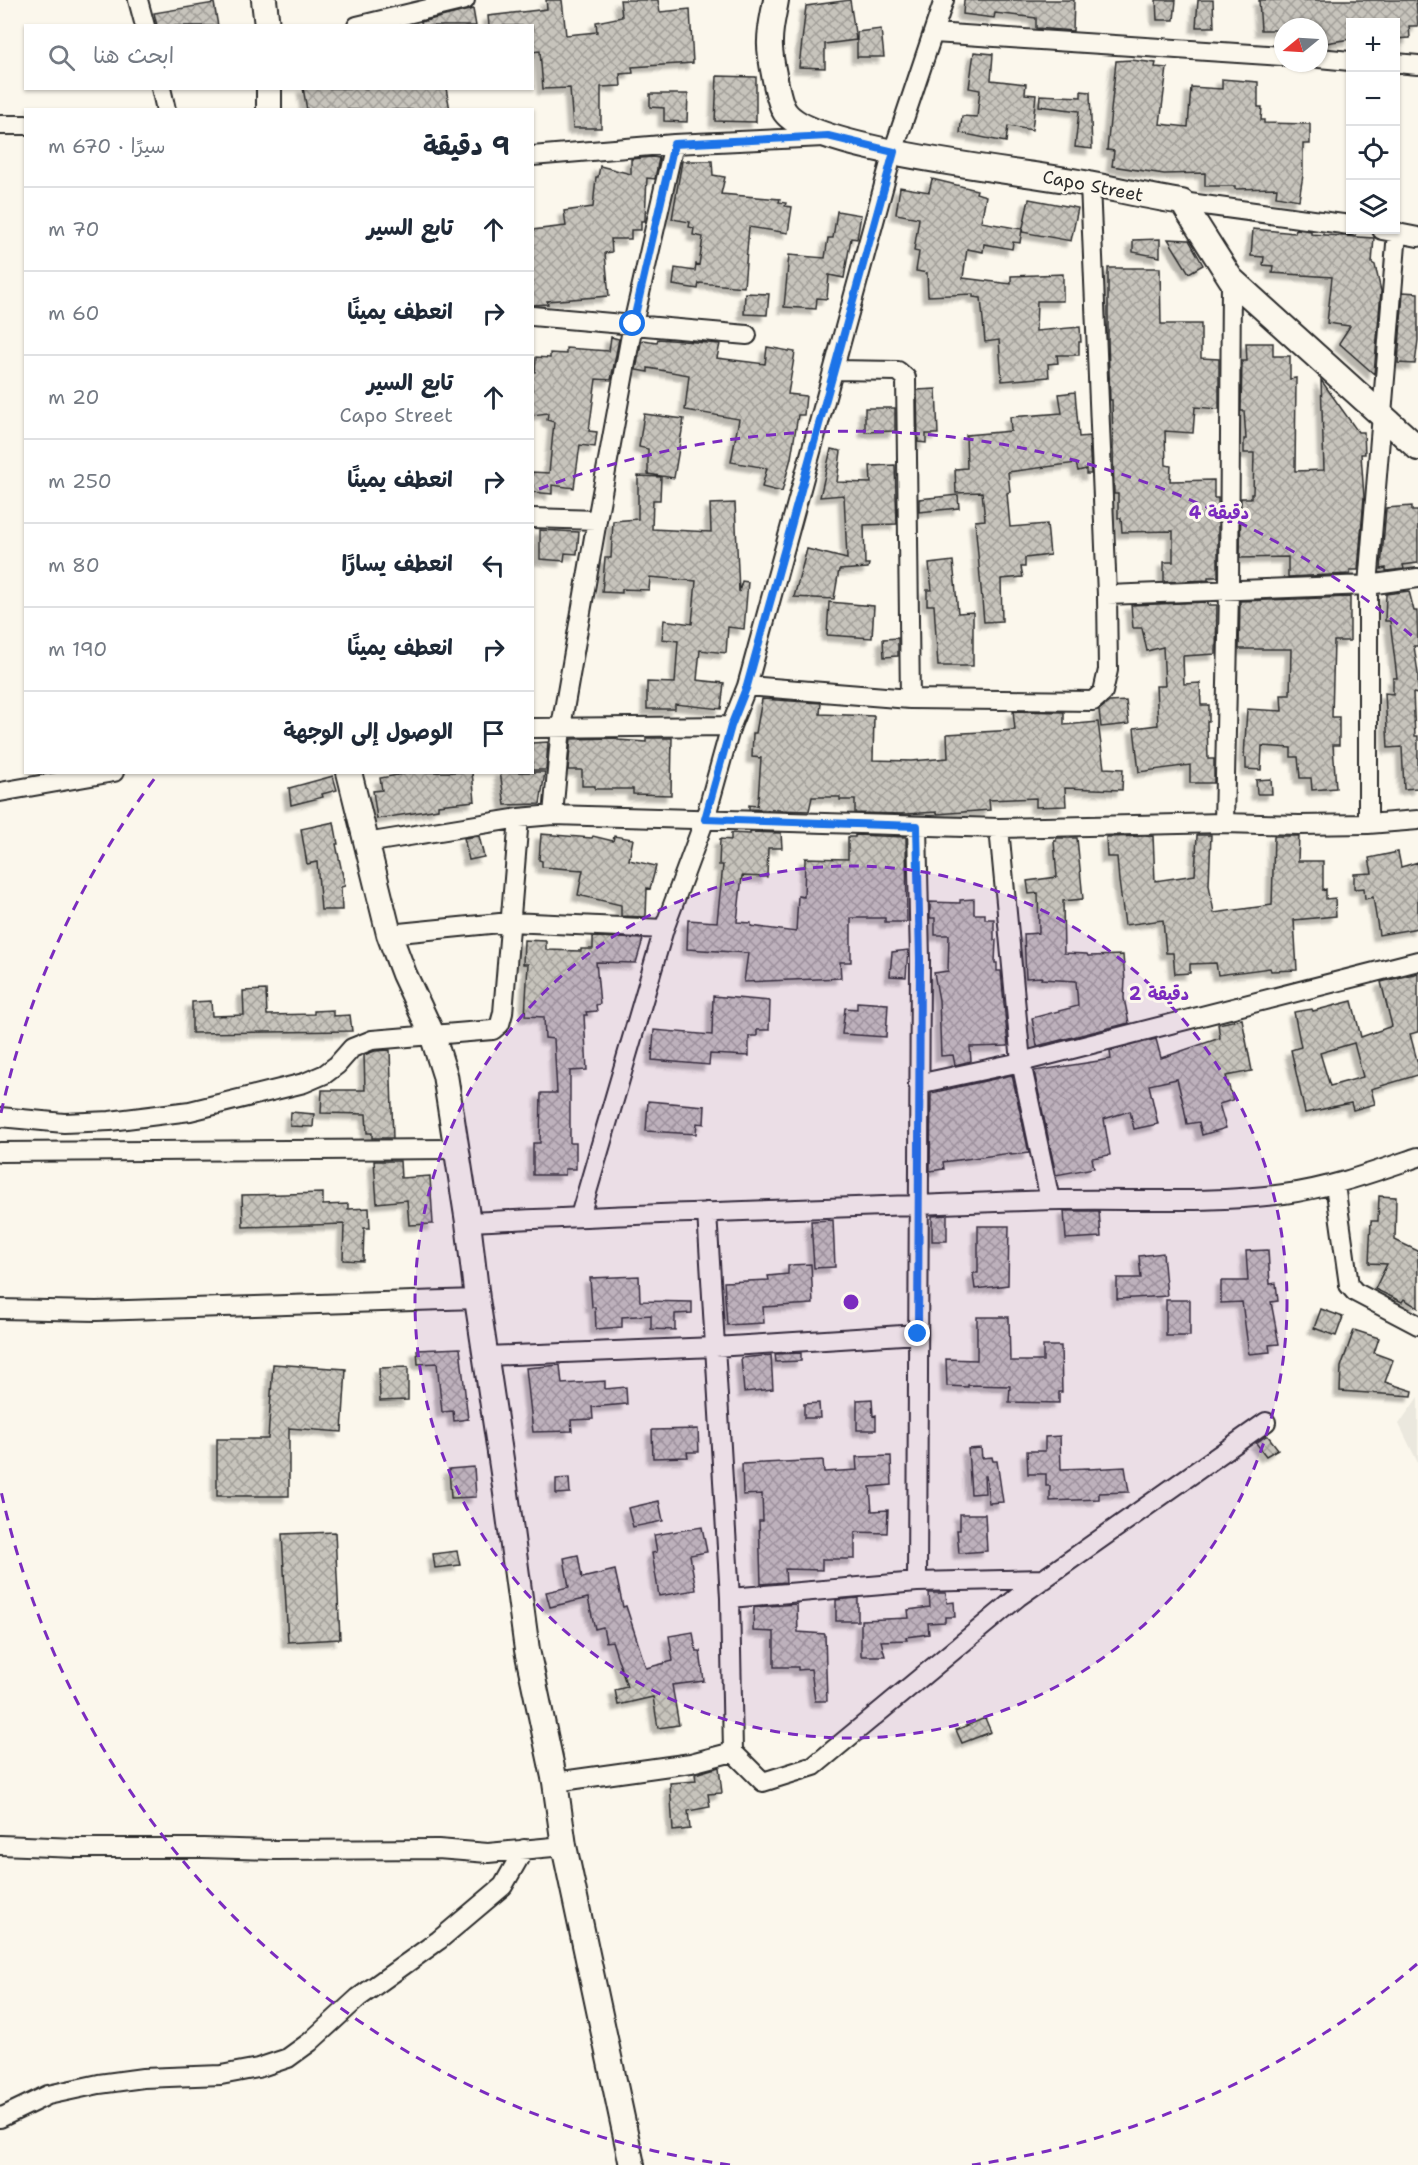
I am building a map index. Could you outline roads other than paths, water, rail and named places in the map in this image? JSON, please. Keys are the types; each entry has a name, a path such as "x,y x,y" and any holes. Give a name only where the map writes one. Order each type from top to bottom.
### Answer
{"street":[{"path":"138,0 144,24"},
{"path":"264,0 267,24"},
{"path":"365,24 465,0"},
{"name":"Capo Street","path":"776,0 770,42 776,83 785,112 806,128 828,136 894,152 1090,184 1182,202"},
{"path":"580,1216 664,929 705,819 731,726 747,686 894,152 944,0"},
{"path":"934,33 1274,55"},
{"path":"1328,59 1346,61"},
{"path":"1400,63 1418,65"},
{"path":"161,90 166,108"},
{"path":"269,90 269,108"},
{"path":"0,125 24,125"},
{"path":"534,156 674,144 828,136"},
{"path":"553,815 561,727 597,520 633,324 674,144"},
{"path":"747,686 910,699 1093,701 1103,692 1108,670 1107,595 1090,184"},
{"path":"1182,202 1346,224"},
{"path":"1182,202 1231,279 1418,448"},
{"path":"1400,233 1418,237"},
{"path":"1368,824 1368,585 1383,418 1389,234"},
{"path":"1224,823 1229,591 1231,279"},
{"path":"534,316 747,335"},
{"path":"834,370 898,371 906,378 910,699"},
{"path":"534,518 597,520"},
{"path":"1107,595 1368,585 1418,578"},
{"path":"534,728 731,726"},
{"path":"0,792 103,774"},
{"path":"349,774 389,934 404,974 432,1035 445,1075 468,1222 527,1650 555,1782 564,1846 632,2165"},
{"path":"366,843 519,818 553,815 999,828 1224,823 1368,824 1418,820"},
{"path":"0,1117 64,1123 110,1121 190,1111 304,1083 325,1074 337,1065 352,1048 372,1040 493,1030 500,1024 502,1013 519,818"},
{"path":"917,826 920,960 918,1582"},
{"path":"999,828 1021,1062 1050,1200"},
{"path":"389,934 510,922 664,929"},
{"path":"918,1084 1021,1062 1418,961"},
{"path":"0,1152 456,1149"},
{"path":"468,1222 1050,1200 1227,1199 1284,1194 1335,1185 1418,1157"},
{"path":"1335,1185 1348,1285 1354,1292 1418,1325"},
{"path":"707,1212 730,1598 733,1752 763,1782 814,1766 1018,1597 1266,1422"},
{"path":"0,1309 96,1311 477,1299"},
{"path":"486,1356 716,1347 918,1334"},
{"path":"730,1598 918,1582 1045,1579"},
{"path":"555,1782 691,1763 733,1752"},
{"path":"0,1845 275,1850 438,1849 488,1853 564,1846"},
{"path":"0,2118 48,2095 99,2084 143,2078 221,2075 258,2068 288,2058 310,2042 357,1998 439,1940 503,1887 524,1850"}]}
